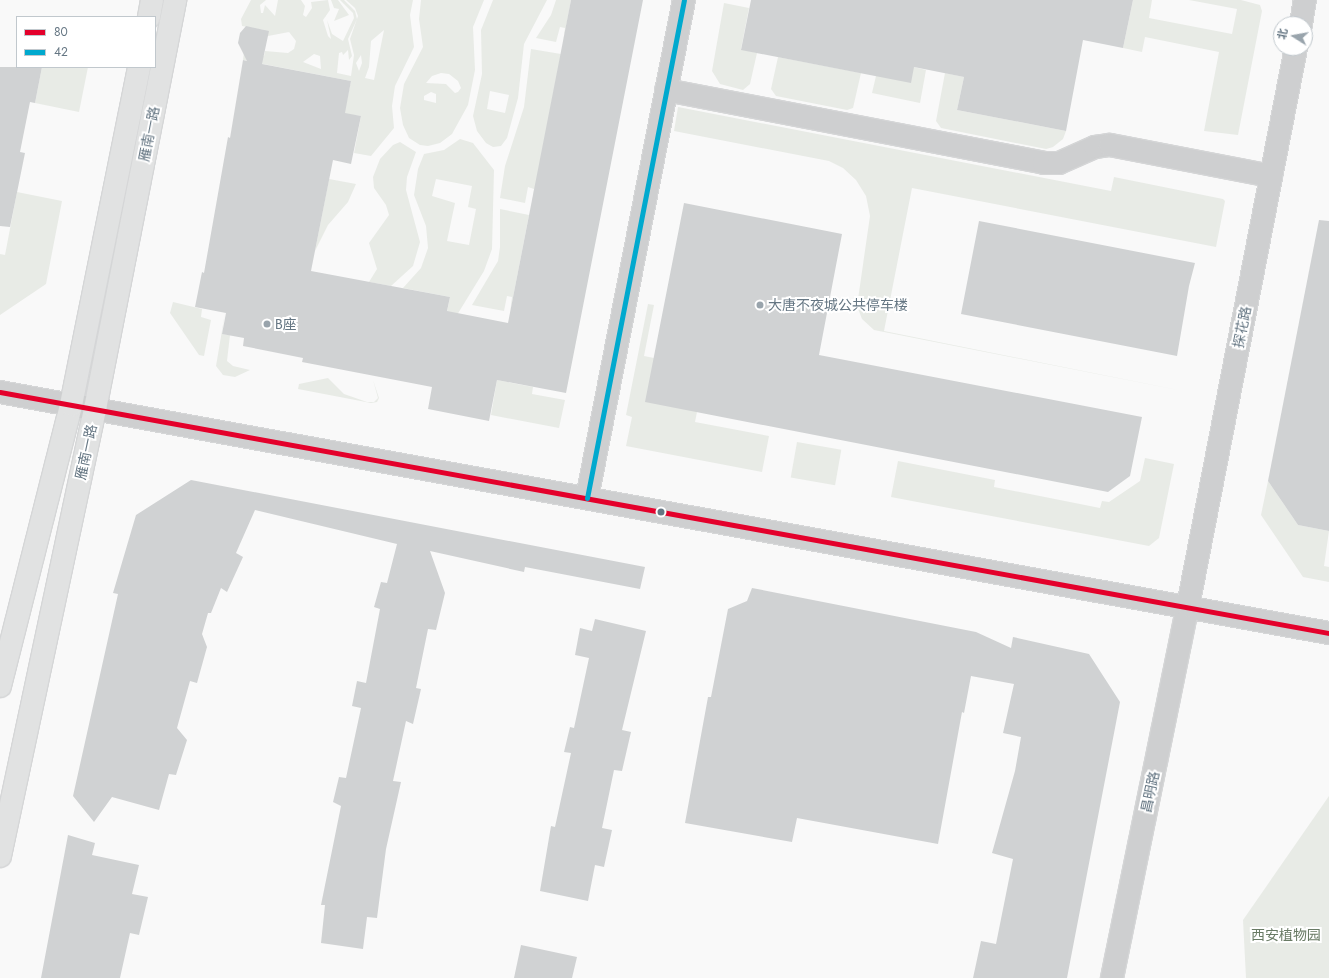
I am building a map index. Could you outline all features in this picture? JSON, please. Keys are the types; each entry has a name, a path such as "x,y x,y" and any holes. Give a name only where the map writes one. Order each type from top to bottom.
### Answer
{"main road":[{"path":"149,16 152,0"},
{"name":"雁南一路","path":"0,856 95,409 175,0"},
{"name":"雁南一路","path":"0,686 71,405 139,68"}],"street":[{"path":"587,498 684,0"},
{"path":"1302,16 1305,0"},
{"name":"探花路","path":"1188,606 1294,56"},
{"path":"666,90 1044,163 1058,163 1095,147 1110,145 1271,176"},
{"path":"0,392 1188,606 1329,633"},
{"name":"昌明路","path":"1112,978 1188,606"}],"green space":[{"path":"251,0 266,0 260,5 261,13 263,13 265,5 275,16 278,0 301,0 305,6 303,15 306,17 312,8 311,2 328,0 330,10 323,20 328,36 331,39 327,20 332,34 343,41 354,18 353,13 340,0 344,0 355,11 357,19 358,16 355,8 346,0 413,0 410,15 414,47 395,86 392,106 394,128 371,156 354,153 361,116 344,114 351,81 243,60 244,52 264,56 265,51 288,53 294,49 296,41 289,32 268,36 264,30 242,26 241,19","holes":["357,19 350,39 354,55 351,76 337,73 339,53 342,52 343,55 348,50 349,60 352,56 348,39","384,30 374,80 365,78 369,67 371,41","314,54 320,56 321,69 303,62","361,55 362,63 359,71 356,63"]},
{"path":"331,0 338,0 349,15 334,21 339,9 334,8"},
{"path":"421,0 484,0 473,27 475,70 468,105 452,134 440,143 428,146 420,145 409,138 403,125 400,108 404,84 423,47 419,19","holes":["441,73 449,74 458,81 461,88 458,92 455,93 446,84 426,83 432,76","431,92 436,94 436,103 424,100 424,96"]},
{"path":"493,0 547,0 524,44 518,98 507,138 501,146 493,147 486,143 477,131 473,116 482,74 481,30","holes":["490,91 509,95 505,113 487,109"]},
{"path":"556,0 571,0 563,43 565,28 560,27 556,42 536,38 551,15"},
{"path":"1133,0 1152,0 1149,18 1232,34 1237,9 1189,0 1241,0 1260,5 1262,11 1238,135 1204,131 1219,52 1145,37 1142,52 1123,48"},
{"path":"724,3 749,8 741,49 757,53 750,84 743,90 720,84 712,71"},
{"path":"531,49 561,54 532,204 534,189 528,187 525,203 500,198 505,166 524,107"},
{"path":"778,57 861,73 853,108 847,110 776,96 771,89"},
{"path":"914,67 926,70 920,103 872,93 876,76"},
{"path":"42,68 88,68 79,112 35,103"},
{"path":"945,73 964,77 957,110 1066,131 1063,139 1053,147 1046,149 941,128 936,121"},
{"path":"678,107 1111,191 1114,177 1223,199 1225,201 1216,247 912,188 884,331 1188,392 874,330 862,319 857,306 870,216 866,196 856,180 843,168 829,161 674,131"},
{"path":"460,139 473,143 494,170 492,249 484,271 457,315 435,371 450,297 403,288 421,268 428,248 426,226 414,195 418,169 424,154 444,150","holes":["436,179 472,186 468,207 476,209 469,245 447,241 455,203 432,196"]},
{"path":"400,142 416,152 407,177 406,190 420,242 413,266 391,286 369,282 377,269 369,243 389,215 386,205 374,188 373,177 380,159 393,145"},
{"path":"329,179 356,184 348,202 328,225 315,251"},
{"path":"17,192 62,201 46,284 0,315 0,254 5,255"},
{"path":"500,209 529,215 510,313 512,297 507,296 504,311 472,305 498,261 500,247"},
{"path":"173,302 202,309 201,317 211,320 204,356 199,355 170,313"},
{"path":"648,304 654,305 644,356 654,358 697,412 695,422 769,436 762,472 626,446 632,417 626,415"},
{"path":"225,313 222,334 230,335 227,361 233,366 250,370 235,377 223,375 216,366"},
{"path":"328,378 344,394 367,402 374,402 378,398 373,380 379,398 377,402 371,403 298,389 299,384"},
{"path":"497,380 533,387 532,394 565,400 559,428 491,415"},
{"path":"797,442 841,450 835,485 791,477"},
{"path":"1145,458 1174,464 1159,538 1149,546 891,497 898,461 995,480 994,487 1100,508 1102,501 1109,502 1140,481"},
{"path":"1268,481 1298,525 1329,531 1324,566 1329,567 1329,582 1303,577 1261,515"},
{"name":"西安植物园","path":"1329,796 1329,978 1246,978 1243,920"}],"building":[{"path":"571,0 643,0 566,393 497,380 489,421 428,409 432,387 302,362 303,358 243,346 244,338 222,334 226,313 195,307 202,272 204,273 228,137 230,138 243,60 247,61 238,43 240,33 246,26 269,31 262,64 351,81 345,113 361,116 351,164 333,160 311,271 450,297 447,311 508,323"},
{"path":"751,0 1133,0 1123,48 1083,40 1066,131 957,110 964,77 914,67 911,83 741,50"},
{"path":"0,67 42,68 35,103 30,102 20,152 25,153 10,227 0,226"},
{"path":"684,203 842,234 819,355 1142,417 1130,476 1108,492 645,402"},
{"path":"1319,220 1329,221 1329,531 1298,525 1268,481"},
{"path":"979,221 1195,263 1189,286 1177,356 961,314"},
{"path":"191,480 645,567 640,589 525,567 524,572 430,551 445,593 436,630 428,629 416,688 421,689 413,724 406,721 393,781 401,782 386,849 377,918 367,917 363,949 321,943 325,905 321,905 341,806 333,802 339,777 346,778 361,708 352,706 357,681 366,683 380,609 374,607 381,582 387,583 397,544 255,510 236,553 243,557 227,592 221,588 211,613 208,613 202,634 207,647 197,683 190,681 177,728 187,740 176,775 169,774 159,810 112,797 94,822 73,796 118,594 113,593 136,515"},
{"path":"752,588 976,632 1011,648 1013,637 1089,654 1120,702 1067,978 973,978 981,941 996,944 1013,859 992,853 1015,771 1021,737 1003,733 1014,684 971,676 964,713 962,712 938,844 797,818 792,842 685,823 708,697 711,697 728,609 747,601"},
{"path":"595,619 646,631 622,730 631,732 622,771 614,770 602,828 612,830 604,867 595,865 588,901 540,891 551,826 555,827 571,753 564,752 570,727 574,728 589,658 575,655 580,628 592,631"},
{"path":"68,835 95,843 92,855 139,865 132,894 148,897 139,935 130,933 120,978 41,978"},
{"path":"521,945 577,957 572,978 514,978"}],"transit line":[{"name":"42","path":"587,498 684,0"},
{"name":"80","path":"0,392 1329,633"}],"place":[{"name":"大唐不夜城公共停车楼","path":"760,305"},
{"name":"B座","path":"267,324"}]}
